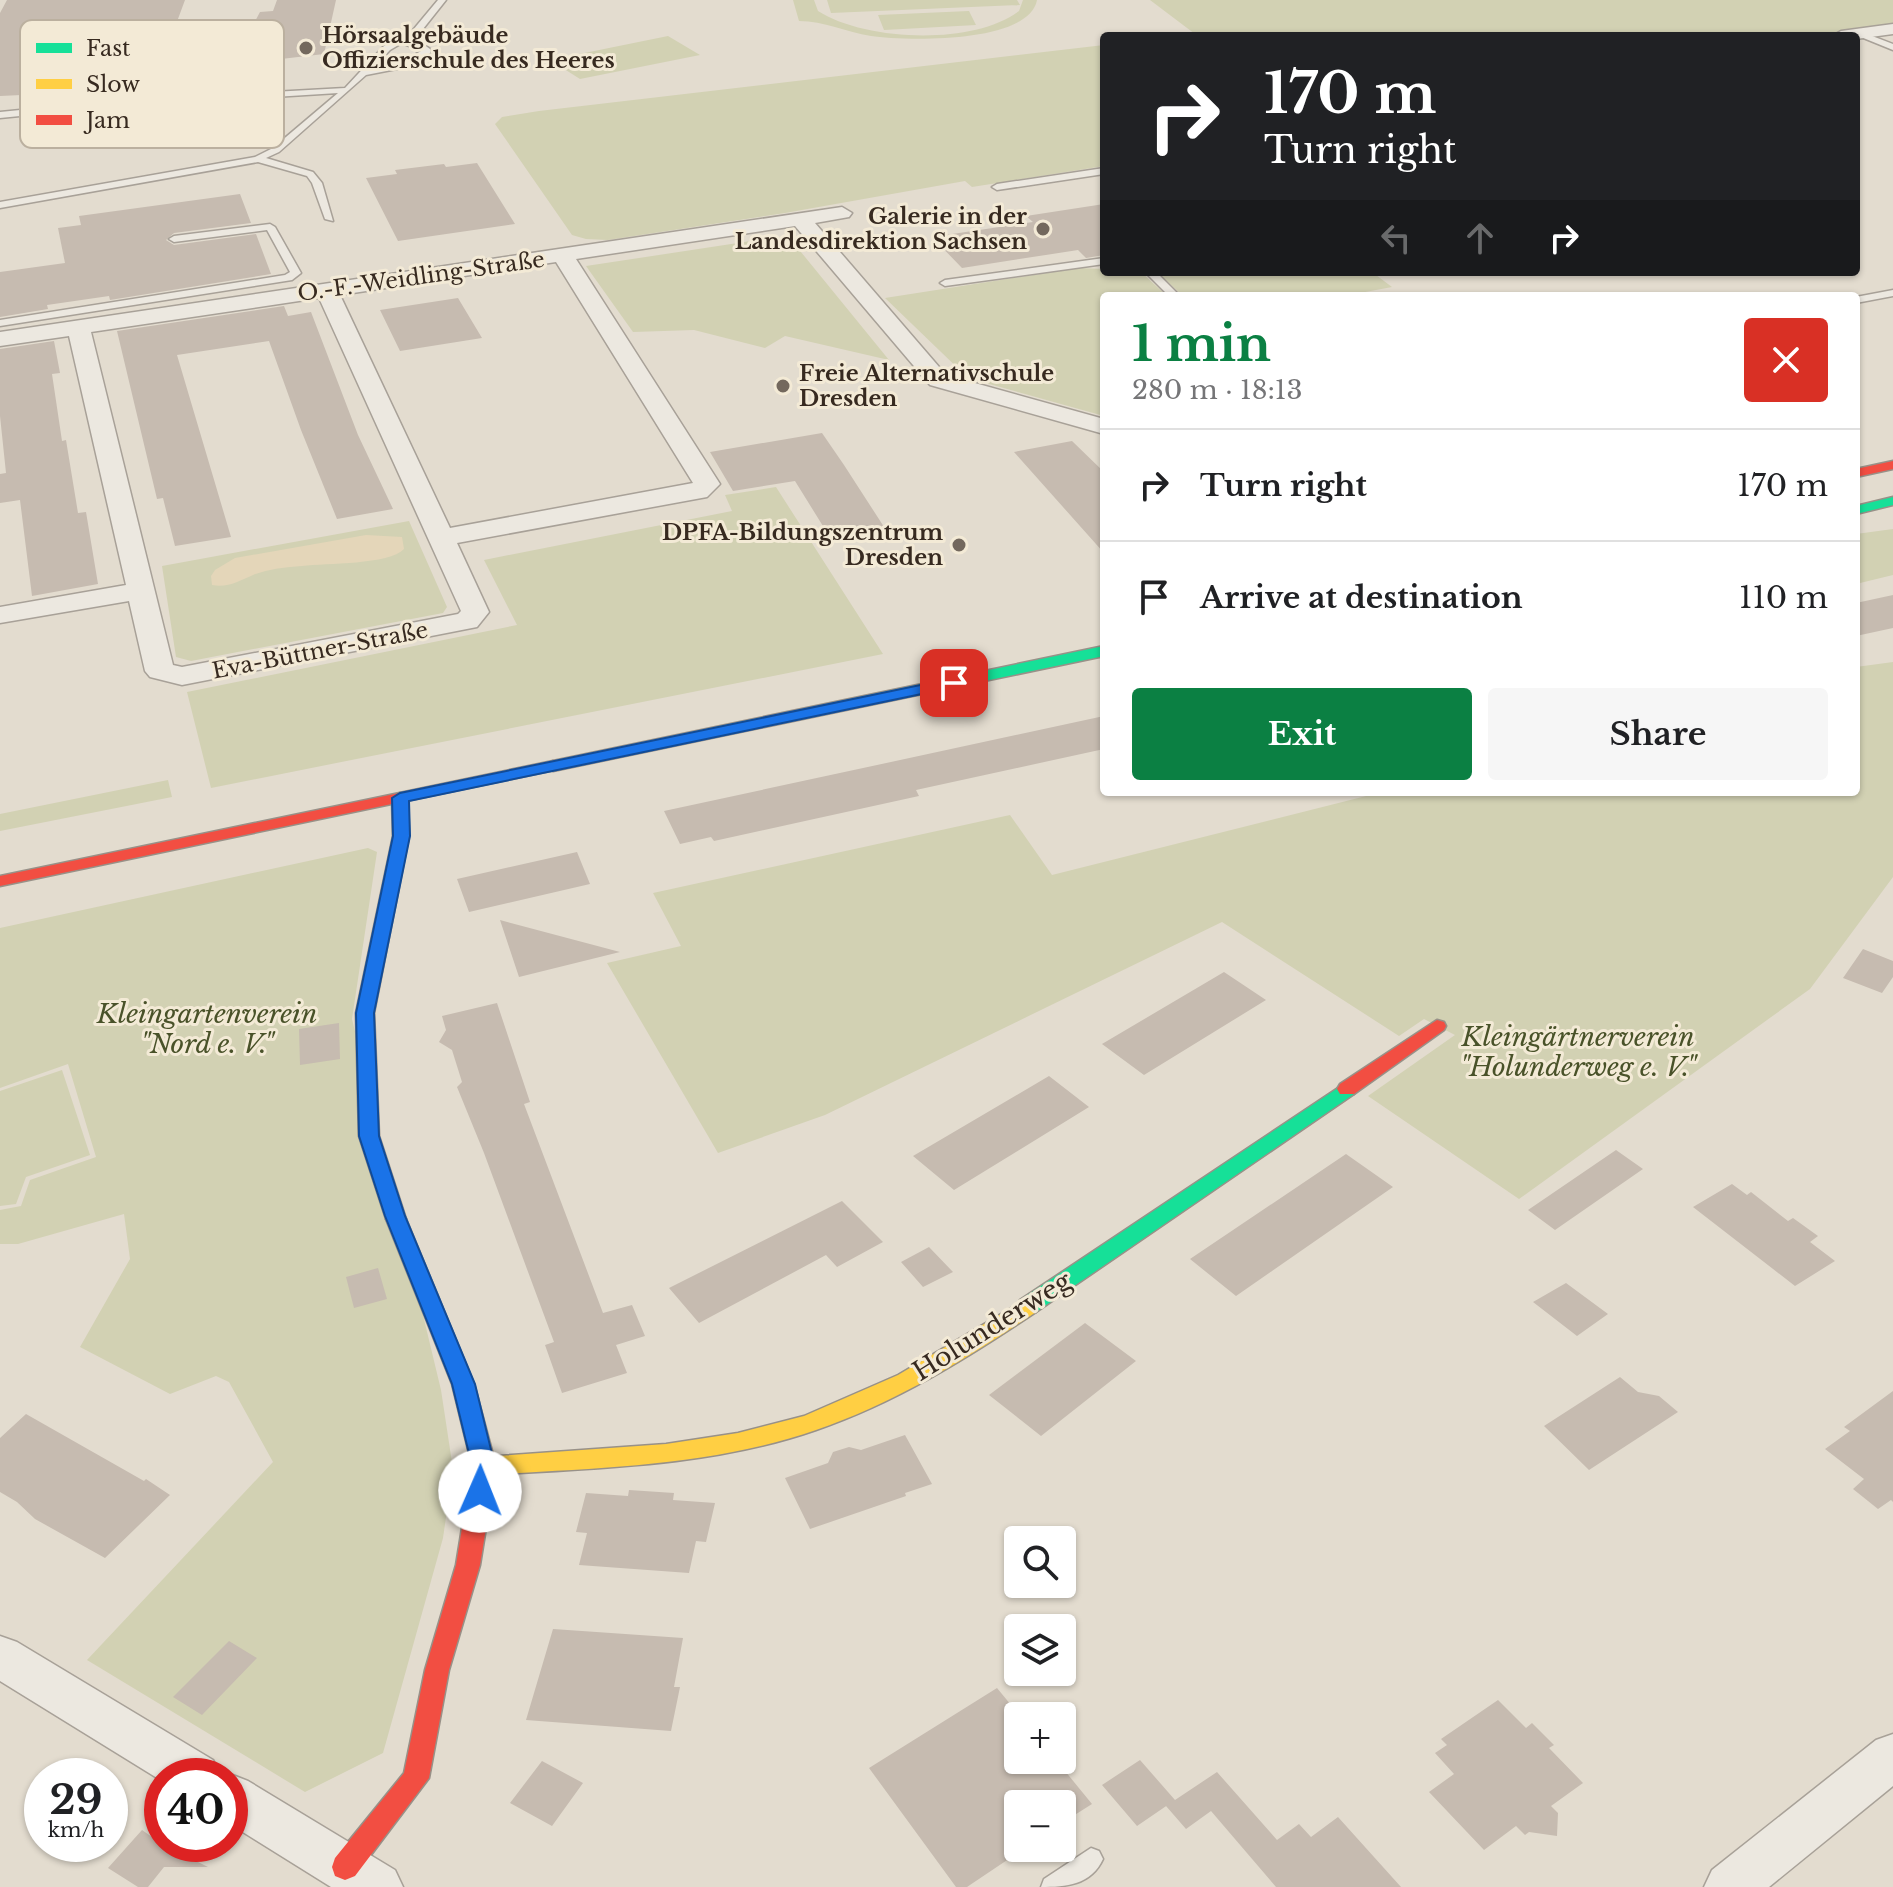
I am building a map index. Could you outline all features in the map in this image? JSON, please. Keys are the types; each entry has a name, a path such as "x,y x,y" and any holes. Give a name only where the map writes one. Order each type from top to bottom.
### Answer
{"street":[{"path":"1860,33 1893,29"},
{"name":"O.-F.-Weidling-Straße","path":"0,339 842,213"},
{"path":"801,220 938,380 1100,426"},
{"path":"441,538 698,492 707,484 562,255"},
{"name":"Eva-Büttner-Straße","path":"78,327 160,671 182,676 467,621 475,612 383,405 327,290"},
{"path":"1860,472 1893,465"},
{"path":"1860,485 1893,480"},
{"path":"1860,510 1893,501"},
{"path":"1860,511 1893,511"},
{"path":"0,615 140,591"},
{"path":"0,881 1100,652"},
{"path":"248,1808 361,1877 416,1778 437,1670 468,1565 484,1466 463,1384 395,1216 369,1136 365,1013 401,836 400,798"},
{"name":"Holunderweg","path":"484,1466 668,1453 775,1434 864,1402 951,1358 1230,1171 1437,1026"},
{"path":"0,1656 167,1758"},
{"path":"1730,1887 1893,1756"}],"lane":[{"path":"284,143 347,90 387,48 420,28 442,0"},
{"path":"1860,33 1893,47"},
{"path":"364,73 404,65 427,51 417,44 401,40"},
{"path":"284,94 347,90"},
{"path":"0,115 20,113"},
{"path":"0,205 258,159 278,148"},
{"path":"258,159 310,174 317,183 330,219"},
{"path":"997,187 1100,172"},
{"path":"0,323 288,278 296,273 270,227 174,239"},
{"path":"945,283 1100,262"},
{"path":"1154,276 1171,292"},
{"path":"1860,299 1893,293"},
{"path":"1053,1887 1091,1859"}],"green space":[{"path":"793,0 814,0 818,11 863,29 919,35 975,30 1019,11 1023,0 1037,0 1029,14 1012,25 990,32 910,39 871,36 799,21"},
{"path":"827,0 1017,0 1020,5 831,13"},
{"path":"1150,0 1893,0 1893,24 1840,32 1192,32"},
{"path":"969,11 976,25 884,30 878,15"},
{"path":"668,36 700,55 580,79 550,60"},
{"path":"1100,45 1100,167 972,187 965,181 608,240 572,235 495,124 502,117"},
{"path":"778,237 792,241 889,360 785,336 765,348 694,330 633,332 586,266"},
{"path":"1078,268 1100,269 1100,276 1145,276 1163,292 1100,292 1100,415 968,378 885,298"},
{"path":"1161,276 1377,276 1392,287 1365,292 1179,292"},
{"path":"776,487 883,654 211,788 187,692 517,625 484,560 732,511 725,495"},
{"path":"409,521 447,607 443,613 191,661 176,657 162,566"},
{"path":"1893,529 1893,575 1860,583 1860,533"},
{"name":"Kleingärtnerverein \"Holunderweg e. V.\"","path":"1893,662 1893,877 1810,989 1519,1199 1368,1096 1455,1035 1424,1019 1399,1036 1222,922 825,1115 718,1153 607,963 681,946 653,893 1010,815 1052,875 1366,796 1860,796 1860,666"},
{"path":"168,780 172,797 0,831 0,814"},
{"name":"Kleingartenverein \"Nord e. V.\"","path":"368,848 377,852 352,1019 441,1390 453,1469 443,1538 383,1753 305,1792 87,1660 273,1462 229,1382 216,1376 170,1394 80,1347 130,1259 124,1214 18,1244 0,1244 0,1210 21,1206 30,1180 96,1157 68,1064 0,1088 0,928"},
{"path":"62,1070 90,1155 26,1177 16,1204 0,1206 0,1091"}],"sand":[{"path":"366,535 402,537 404,549 371,561 296,566 259,573 228,585 212,585 211,576 215,570 235,558"}],"building":[{"path":"7,0 185,0 178,20 20,20 20,95 0,96 0,13"},
{"path":"277,0 336,0 324,54 284,59 284,20 256,20 260,12 273,11"},
{"path":"477,163 515,224 398,241 366,178 397,174 395,170"},
{"path":"240,194 251,223 174,233 166,240 174,245 256,234 271,274 110,300 109,296 47,305 48,309 0,317 0,272 65,263 58,228 81,225 79,216"},
{"name":"Galerie in der Landesdirektion Sachsen","path":"1100,205 1100,256 1086,258 1078,250 962,268 932,237 1033,222 1026,216"},
{"path":"458,298 482,338 400,351 380,310"},
{"path":"284,306 288,316 311,312 358,435 393,509 337,519 269,341 177,355 231,537 175,546 163,498 157,499 117,331"},
{"path":"54,341 60,373 52,374 62,441 66,440 78,513 86,512 98,584 32,596 20,500 0,503 0,474 6,473 0,416 0,349"},
{"path":"822,433 886,530 831,539 795,481 733,491 710,452"},
{"path":"1072,441 1100,468 1100,549 1014,452"},
{"path":"1893,595 1893,628 1860,635 1860,602"},
{"path":"1100,717 1100,750 916,790 919,796 714,841 711,837 680,844 664,811"},
{"path":"577,852 590,884 469,912 457,879"},
{"path":"500,920 620,952 519,977"},
{"path":"1863,949 1893,961 1893,977 1882,993 1843,978"},
{"path":"1224,972 1266,1000 1144,1075 1102,1044"},
{"path":"497,1003 530,1102 524,1104 603,1313 632,1305 645,1336 616,1345 627,1373 562,1393 545,1345 554,1342 457,1087 462,1082 452,1050 439,1042 446,1030 442,1016"},
{"path":"339,1023 340,1059 300,1065 299,1029"},
{"path":"1049,1076 1089,1107 954,1190 913,1156"},
{"path":"1616,1150 1643,1169 1555,1230 1528,1210"},
{"path":"1346,1154 1393,1187 1236,1296 1190,1259"},
{"path":"1732,1184 1747,1195 1751,1192 1788,1221 1793,1218 1818,1236 1810,1242 1835,1261 1795,1286 1693,1207"},
{"path":"842,1201 883,1242 837,1267 826,1255 699,1323 669,1288"},
{"path":"929,1247 953,1272 923,1287 901,1262"},
{"path":"378,1268 387,1299 354,1308 346,1277"},
{"path":"1566,1283 1608,1314 1577,1336 1533,1302"},
{"path":"1085,1323 1136,1361 1041,1436 989,1395"},
{"path":"1620,1377 1638,1392 1659,1396 1678,1412 1589,1470 1544,1426"},
{"path":"1893,1391 1893,1502 1891,1500 1878,1509 1853,1489 1864,1479 1825,1449 1850,1431 1844,1427"},
{"path":"26,1414 170,1495 105,1558 35,1519 17,1502 0,1492 0,1438"},
{"path":"905,1435 932,1484 810,1529 785,1478 828,1463 833,1452 849,1447 861,1450"},
{"path":"629,1490 674,1493 673,1500 715,1503 706,1542 696,1541 689,1573 579,1565 587,1533 576,1532 586,1493 628,1496"},
{"path":"553,1629 683,1638 674,1687 680,1687 671,1731 526,1720"},
{"path":"229,1641 257,1658 202,1715 173,1697"},
{"path":"997,1688 1008,1702 1004,1702 1004,1774 1067,1774 1092,1804 1076,1814 1076,1790 1004,1790 1004,1862 967,1887 956,1887 869,1768"},
{"path":"1498,1700 1526,1728 1532,1723 1554,1745 1549,1748 1583,1783 1551,1806 1558,1813 1557,1836 1529,1832 1525,1835 1516,1826 1484,1850 1429,1792 1454,1774 1435,1753 1447,1745 1441,1739"},
{"path":"1140,1760 1175,1800 1137,1826 1102,1785"},
{"path":"542,1761 583,1783 552,1826 510,1803"},
{"path":"1217,1772 1277,1840 1299,1824 1311,1837 1338,1817 1401,1887 1276,1887 1211,1811 1186,1829 1166,1806"},
{"path":"142,1830 144,1862 198,1862 208,1867 164,1867 148,1887 138,1887 108,1868 113,1862 128,1862 128,1846"}],"traffic: fast":[{"path":"1860,509 1893,501"},
{"path":"553,766 1100,652"},
{"path":"396,1219 369,1136 365,1013 401,836 400,798"},
{"path":"1028,1306 1347,1089"}],"traffic: slow":[{"path":"484,1466 703,1448 774,1434 842,1412 906,1381 1028,1306"}],"traffic: jam":[{"path":"1860,472 1893,465"},
{"path":"0,881 553,766"},
{"path":"1347,1089 1437,1026"},
{"path":"345,1867 416,1778 437,1670 468,1565 484,1466 463,1384 396,1219"}],"place":[{"name":"Hörsaalgebäude Offizierschule des Heeres","path":"306,48"},
{"name":"Galerie in der Landesdirektion Sachsen","path":"1043,229"},
{"name":"Freie Alternativschule Dresden","path":"783,386"},
{"name":"DPFA-Bildungszentrum Dresden","path":"959,545"}],"route":[{"path":"480,1491 484,1466 463,1384 395,1216 369,1136 365,1013 401,836 400,798 954,683"}]}
